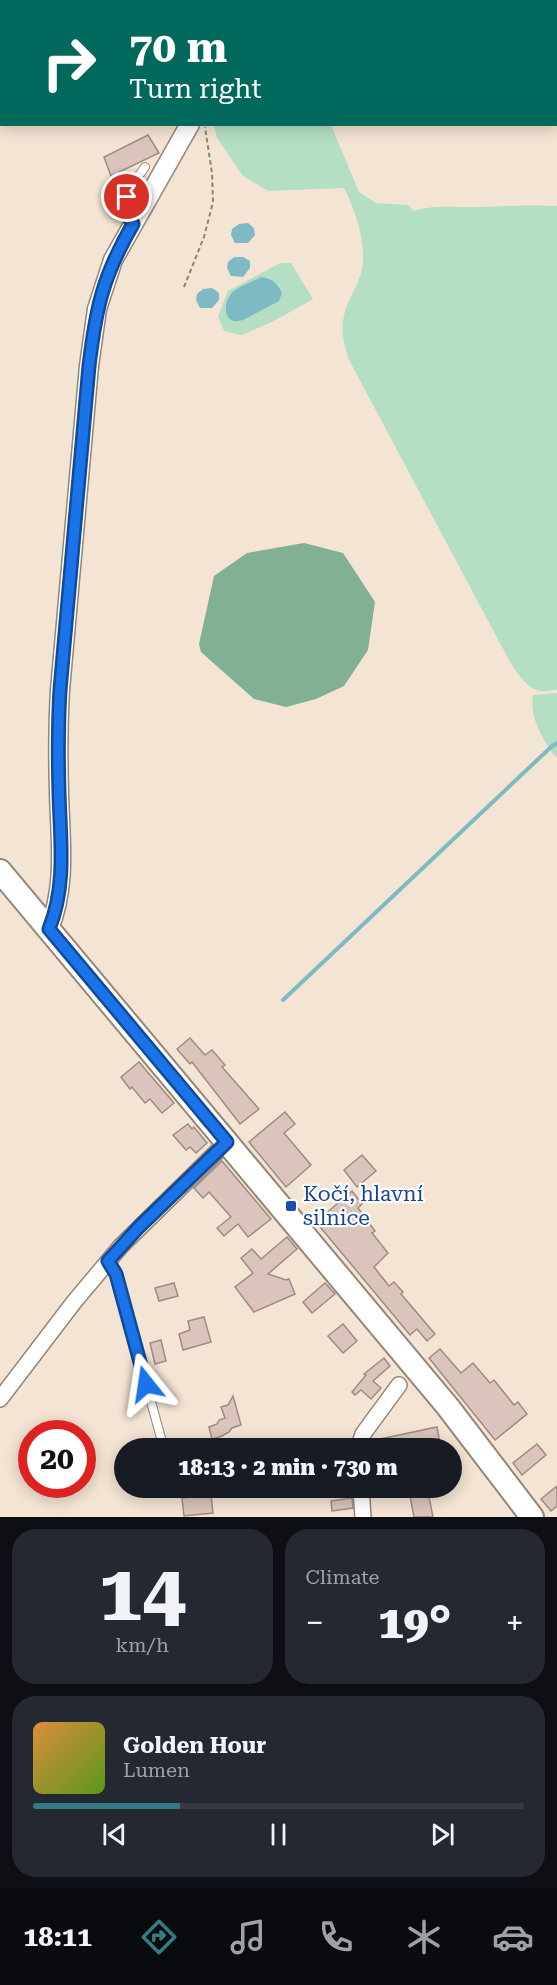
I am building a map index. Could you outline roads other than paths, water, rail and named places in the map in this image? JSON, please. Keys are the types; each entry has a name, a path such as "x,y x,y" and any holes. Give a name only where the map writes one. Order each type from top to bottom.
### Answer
{"main road":[{"path":"0,871 448,1407 532,1517"}],"street":[{"path":"49,929 57,909 61,882 58,747 60,690 90,356 97,309 113,260 189,126"},
{"path":"0,1399 108,1261 139,1227 227,1142"},
{"path":"362,1438 399,1385"},
{"path":"362,1498 363,1517"}],"lane":[{"path":"133,224 128,216 127,197 132,185 145,167"},
{"path":"108,1261 116,1274 161,1438"}],"water":[{"path":"248,223 254,228 255,235 248,243 235,243 231,235 232,229 239,224"},
{"path":"234,257 243,257 250,261 250,268 243,277 231,276 227,268 228,262"},
{"path":"261,277 271,280 278,286 282,293 279,301 243,320 237,321 229,318 226,305 230,295 240,287"},
{"path":"212,288 219,293 219,300 212,308 200,308 196,300 197,294 203,289"}],"waterway":[{"path":"283,1000 557,743"}],"place":[{"name":"Kočí, hlavní silnice","path":"291,1206"}]}
